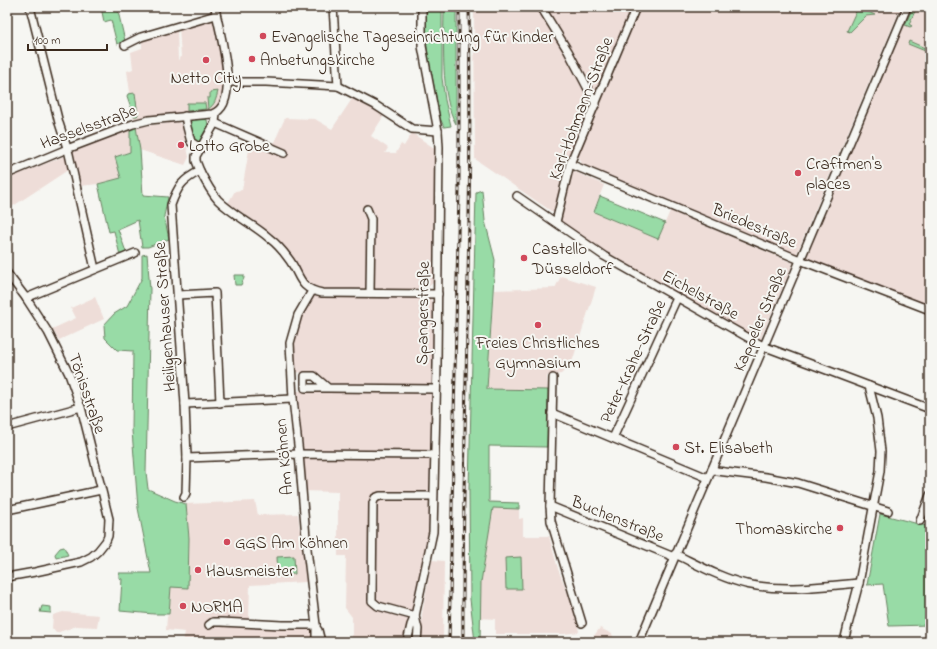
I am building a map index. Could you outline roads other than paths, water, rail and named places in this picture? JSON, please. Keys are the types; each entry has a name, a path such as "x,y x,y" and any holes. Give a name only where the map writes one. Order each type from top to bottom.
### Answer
{"street":[{"path":"30,7 67,149 95,269"},
{"path":"333,7 338,86"},
{"name":"Spangerstraße","path":"407,642 411,625 416,616 432,532 434,496 440,147 422,46 422,7"},
{"path":"541,7 568,51 596,104"},
{"name":"Karl-Hohmann-Straße","path":"556,222 570,164 636,7"},
{"name":"Kappeler Straße","path":"639,642 907,7"},
{"path":"125,46 141,37 216,11 224,48 227,82 226,93 223,104 220,110 216,113 215,122 195,159 200,171 217,199 232,212 269,237 290,260 300,280 312,291 322,293 438,294"},
{"path":"227,82 266,82 338,86 375,106 410,128 419,131 438,131"},
{"name":"Hasselsstraße","path":"7,174 137,122 216,113"},
{"path":"185,116 190,142 200,148"},
{"path":"215,122 284,153"},
{"name":"Briedestraße","path":"570,164 800,260 930,310"},
{"name":"Heiligenhauser Straße","path":"184,497 186,493 187,458 185,404 171,205 176,192 183,181 200,171"},
{"name":"Eichelstraße","path":"517,196 604,256 764,346 930,409"},
{"path":"367,209 371,219 370,293"},
{"path":"26,298 135,253"},
{"name":"Tönisstraße","path":"7,273 26,298 53,340 69,374 81,407 109,519 108,536 106,541 98,551 84,561 7,577"},
{"name":"Am Köhnen","path":"312,291 298,315 290,343 293,399 307,550 316,625 316,642"},
{"path":"178,295 215,293 220,403"},
{"name":"Peter-Krahe-Straße","path":"613,438 677,298"},
{"name":"Buchenstraße","path":"553,378 550,506 551,521 582,623"},
{"path":"844,642 859,583 880,471 881,451 869,386"},
{"path":"328,388 436,389"},
{"path":"185,404 293,399"},
{"path":"7,427 81,407"},
{"path":"552,413 708,478"},
{"path":"187,458 299,454 434,455"},
{"path":"712,468 717,471 766,476 798,483 888,511"},
{"path":"7,510 101,490"},
{"path":"920,521 930,495"},
{"path":"416,616 378,606 372,601 373,503 375,498 380,496 434,496"},
{"name":"Buchenstraße","path":"550,506 726,578 747,584 784,588 859,583"},
{"name":"Spangerstraße","path":"416,616 418,629 417,642"},
{"path":"209,626 213,622 316,625"},
{"name":"Am Köhnen","path":"316,625 321,642"}],"railway":[{"path":"449,642 459,190 459,7"},
{"path":"463,642 464,483 470,166 469,7"}],"place":[{"name":"Evangelische Tageseinrichtung für Kinder","path":"263,36"},
{"name":"Anbetungskirche","path":"252,59"},
{"name":"Netto City","path":"206,60"},
{"name":"Lotto Grobe","path":"181,145"},
{"name":"Craftmen's places","path":"798,173"},
{"name":"Castello Düsseldorf","path":"524,258"},
{"name":"Freies Christliches Gymnasium","path":"538,325"},
{"name":"St. Elisabeth","path":"676,447"},
{"name":"Thomaskirche","path":"840,528"},
{"name":"GGS Am Köhnen","path":"227,542"},
{"name":"Hausmeister","path":"198,570"},
{"name":"NORMA","path":"183,606"}]}
